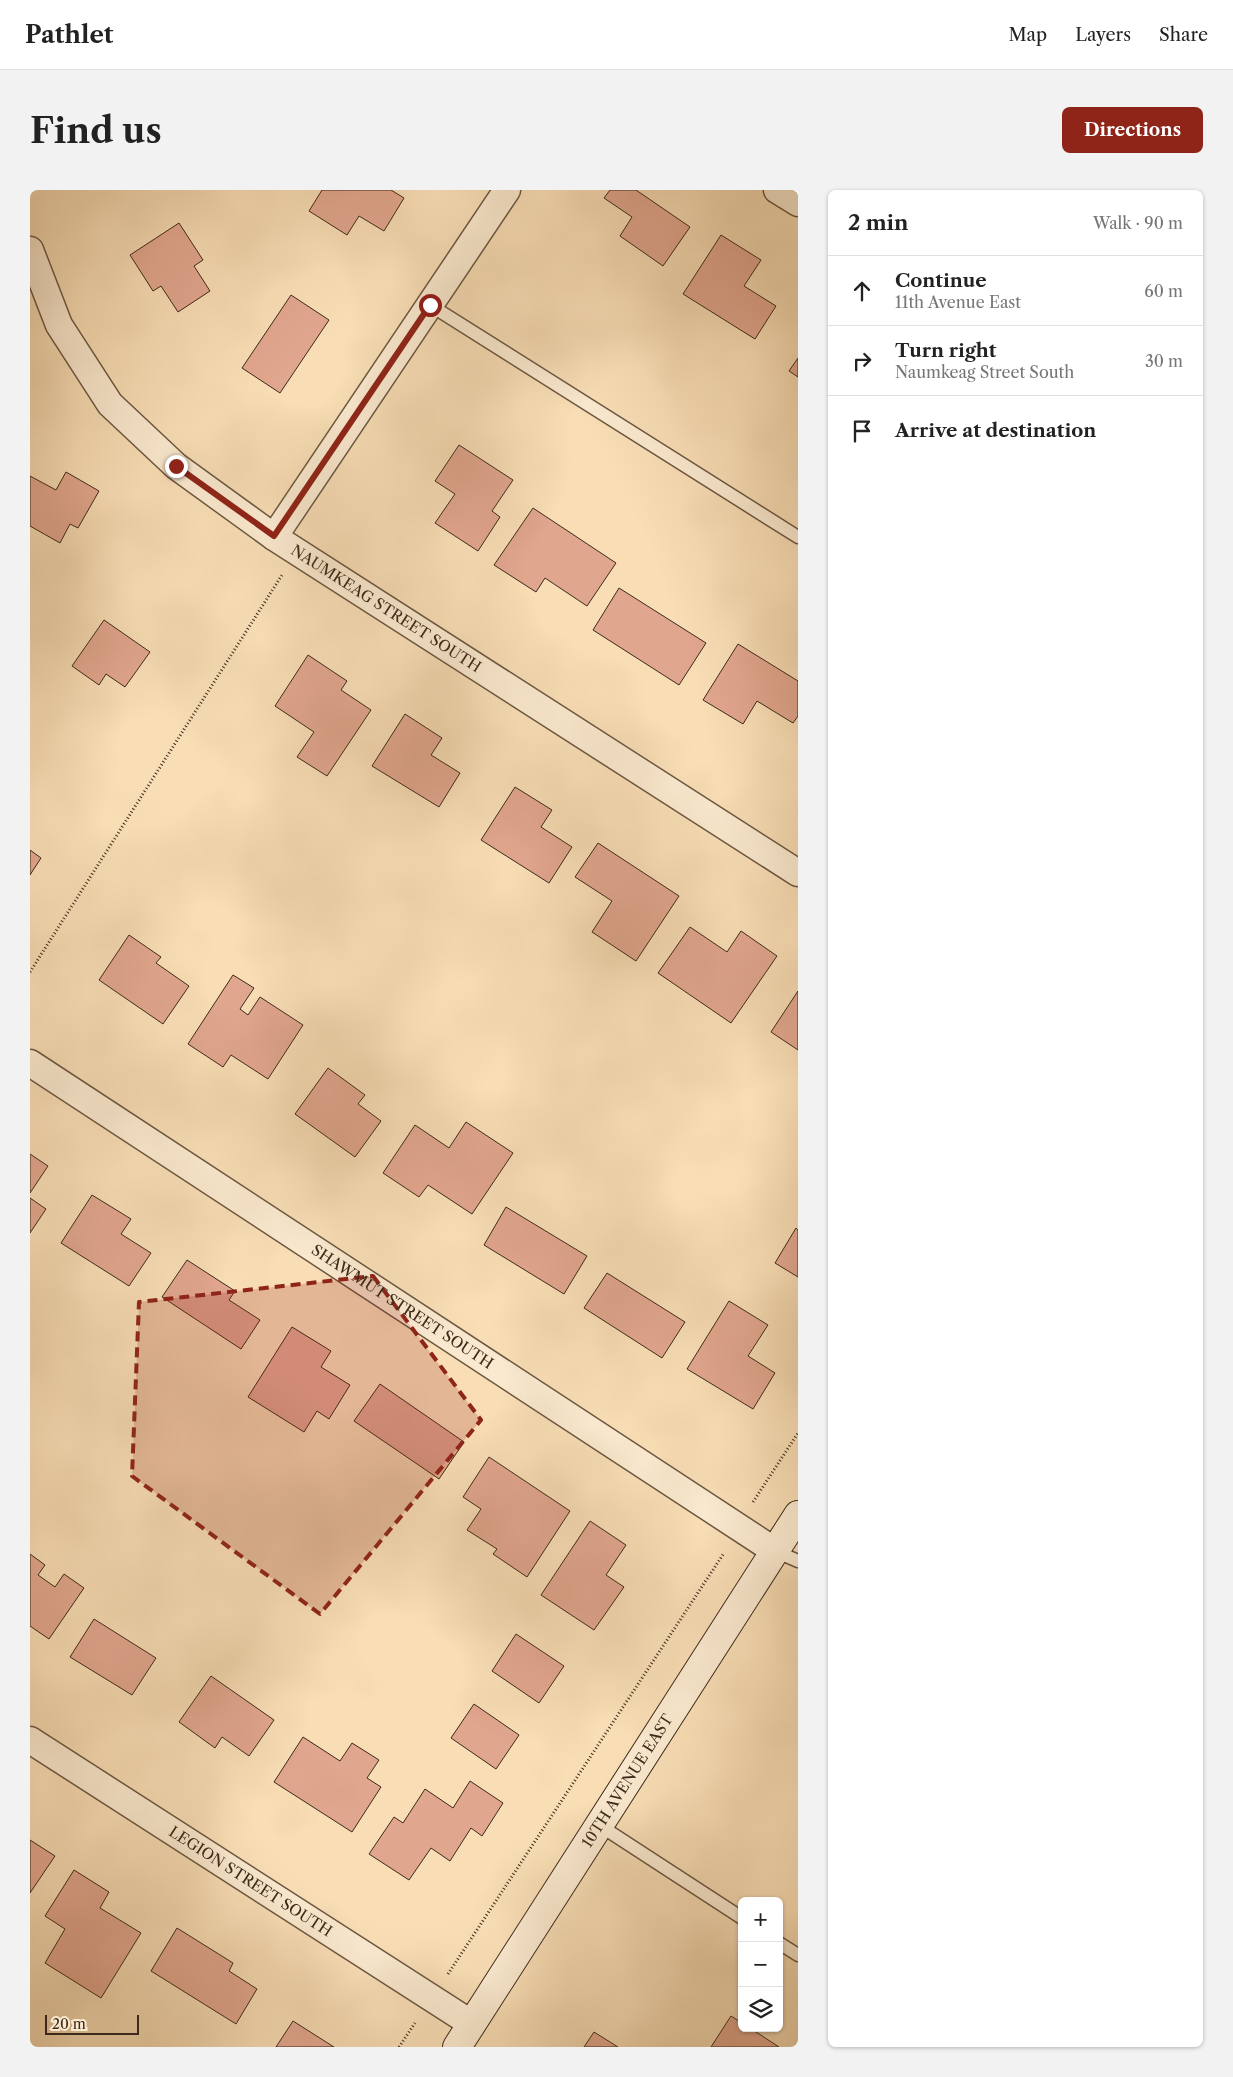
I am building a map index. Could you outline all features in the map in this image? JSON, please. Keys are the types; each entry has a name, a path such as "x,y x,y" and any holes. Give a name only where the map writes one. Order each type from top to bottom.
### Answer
{"main road":[{"name":"10TH AVENUE EAST","path":"457,2047 599,1825 787,1556 798,1515"}],"street":[{"path":"274,536 507,190"},
{"path":"778,190 798,203"},
{"name":"NAUMKEAG STREET SOUTH","path":"30,250 59,325 110,404 176,466 297,552 798,873"},
{"name":"SHAWMUT STREET SOUTH","path":"30,1063 738,1527 787,1556"},
{"name":"LEGION STREET SOUTH","path":"30,1740 472,2024"}],"lane":[{"path":"430,305 798,537"},
{"path":"599,1825 738,1915"},
{"path":"783,1946 798,1955"}],"path":[{"path":"30,972 297,552"},
{"path":"399,2047 431,1997 468,1946 718,1561 798,1433"}],"highlighted area":[{"path":"373,1276 481,1420 320,1614 132,1476 139,1302"}],"building":[{"path":"322,190 391,190 404,198 384,231 359,216 347,235 309,211"},
{"path":"610,190 636,190 690,227 663,266 620,236 632,217 604,198"},
{"path":"179,223 203,260 194,266 210,291 178,312 161,286 153,291 130,255"},
{"path":"721,235 761,260 744,286 776,306 755,339 683,294"},
{"path":"291,295 329,320 280,393 242,368"},
{"path":"798,358 798,377 789,371"},
{"path":"459,445 513,480 492,511 500,517 478,551 435,523 455,494 435,481"},
{"path":"66,472 99,491 78,528 70,524 60,543 30,526 30,476 56,490"},
{"path":"533,508 616,563 587,606 545,578 536,592 494,565"},
{"path":"619,588 706,643 679,685 593,630"},
{"path":"104,620 150,652 125,687 106,674 99,685 72,666"},
{"path":"738,644 798,681 798,716 793,723 757,701 743,724 703,700"},
{"path":"308,655 347,681 341,690 371,710 327,776 297,757 314,732 275,706"},
{"path":"405,714 442,738 431,755 460,773 439,807 372,766"},
{"path":"515,787 552,810 541,827 572,847 549,883 481,840"},
{"path":"598,843 679,896 636,961 592,932 612,901 575,877"},
{"path":"30,850 41,858 30,875"},
{"path":"690,927 727,952 741,931 777,956 731,1023 658,973"},
{"path":"129,935 161,957 156,963 189,986 163,1024 99,980"},
{"path":"233,975 254,988 240,1009 248,1015 260,997 303,1025 268,1079 231,1055 223,1067 188,1044"},
{"path":"798,991 798,1050 771,1032"},
{"path":"328,1068 365,1095 358,1104 381,1121 355,1157 295,1114"},
{"path":"466,1122 513,1153 472,1214 428,1185 419,1197 383,1173 415,1125 449,1148"},
{"path":"30,1154 48,1166 30,1193"},
{"path":"92,1195 131,1219 121,1234 151,1253 129,1286 61,1243"},
{"path":"30,1198 46,1209 30,1233"},
{"path":"506,1207 587,1256 564,1294 484,1245"},
{"path":"796,1228 798,1230 798,1277 775,1263"},
{"path":"187,1260 235,1291 229,1300 260,1320 241,1349 162,1297"},
{"path":"607,1273 685,1322 662,1358 584,1308"},
{"path":"729,1301 768,1325 748,1356 775,1373 753,1409 687,1369"},
{"path":"292,1327 331,1351 321,1367 350,1385 329,1419 317,1411 304,1432 248,1397"},
{"path":"380,1384 464,1442 439,1479 354,1421"},
{"path":"489,1457 570,1511 527,1577 493,1554 497,1549 467,1530 481,1509 463,1497"},
{"path":"590,1521 626,1545 606,1575 624,1587 594,1630 541,1595"},
{"path":"30,1554 45,1565 38,1575 55,1587 64,1574 84,1588 49,1639 30,1626"},
{"path":"94,1619 156,1658 132,1695 70,1657"},
{"path":"516,1634 564,1666 539,1703 492,1671"},
{"path":"211,1676 274,1720 249,1756 222,1737 215,1748 179,1722"},
{"path":"474,1704 519,1735 496,1769 451,1738"},
{"path":"303,1737 340,1761 352,1743 379,1760 367,1778 381,1787 352,1832 274,1782"},
{"path":"470,1781 503,1803 482,1836 471,1828 450,1861 431,1848 409,1880 369,1854 394,1817 403,1823 425,1789 453,1808"},
{"path":"30,1840 55,1856 30,1893"},
{"path":"74,1870 109,1892 100,1908 141,1933 101,1998 45,1963 65,1929 45,1916"},
{"path":"177,1928 233,1963 229,1971 257,1989 236,2024 151,1971"},
{"path":"731,2016 738,2020 738,2032 756,2032 779,2047 711,2047"},
{"path":"293,2021 334,2047 276,2047"},
{"path":"594,2032 618,2047 584,2047"}],"route":[{"path":"176,466 274,536 430,305"}]}
